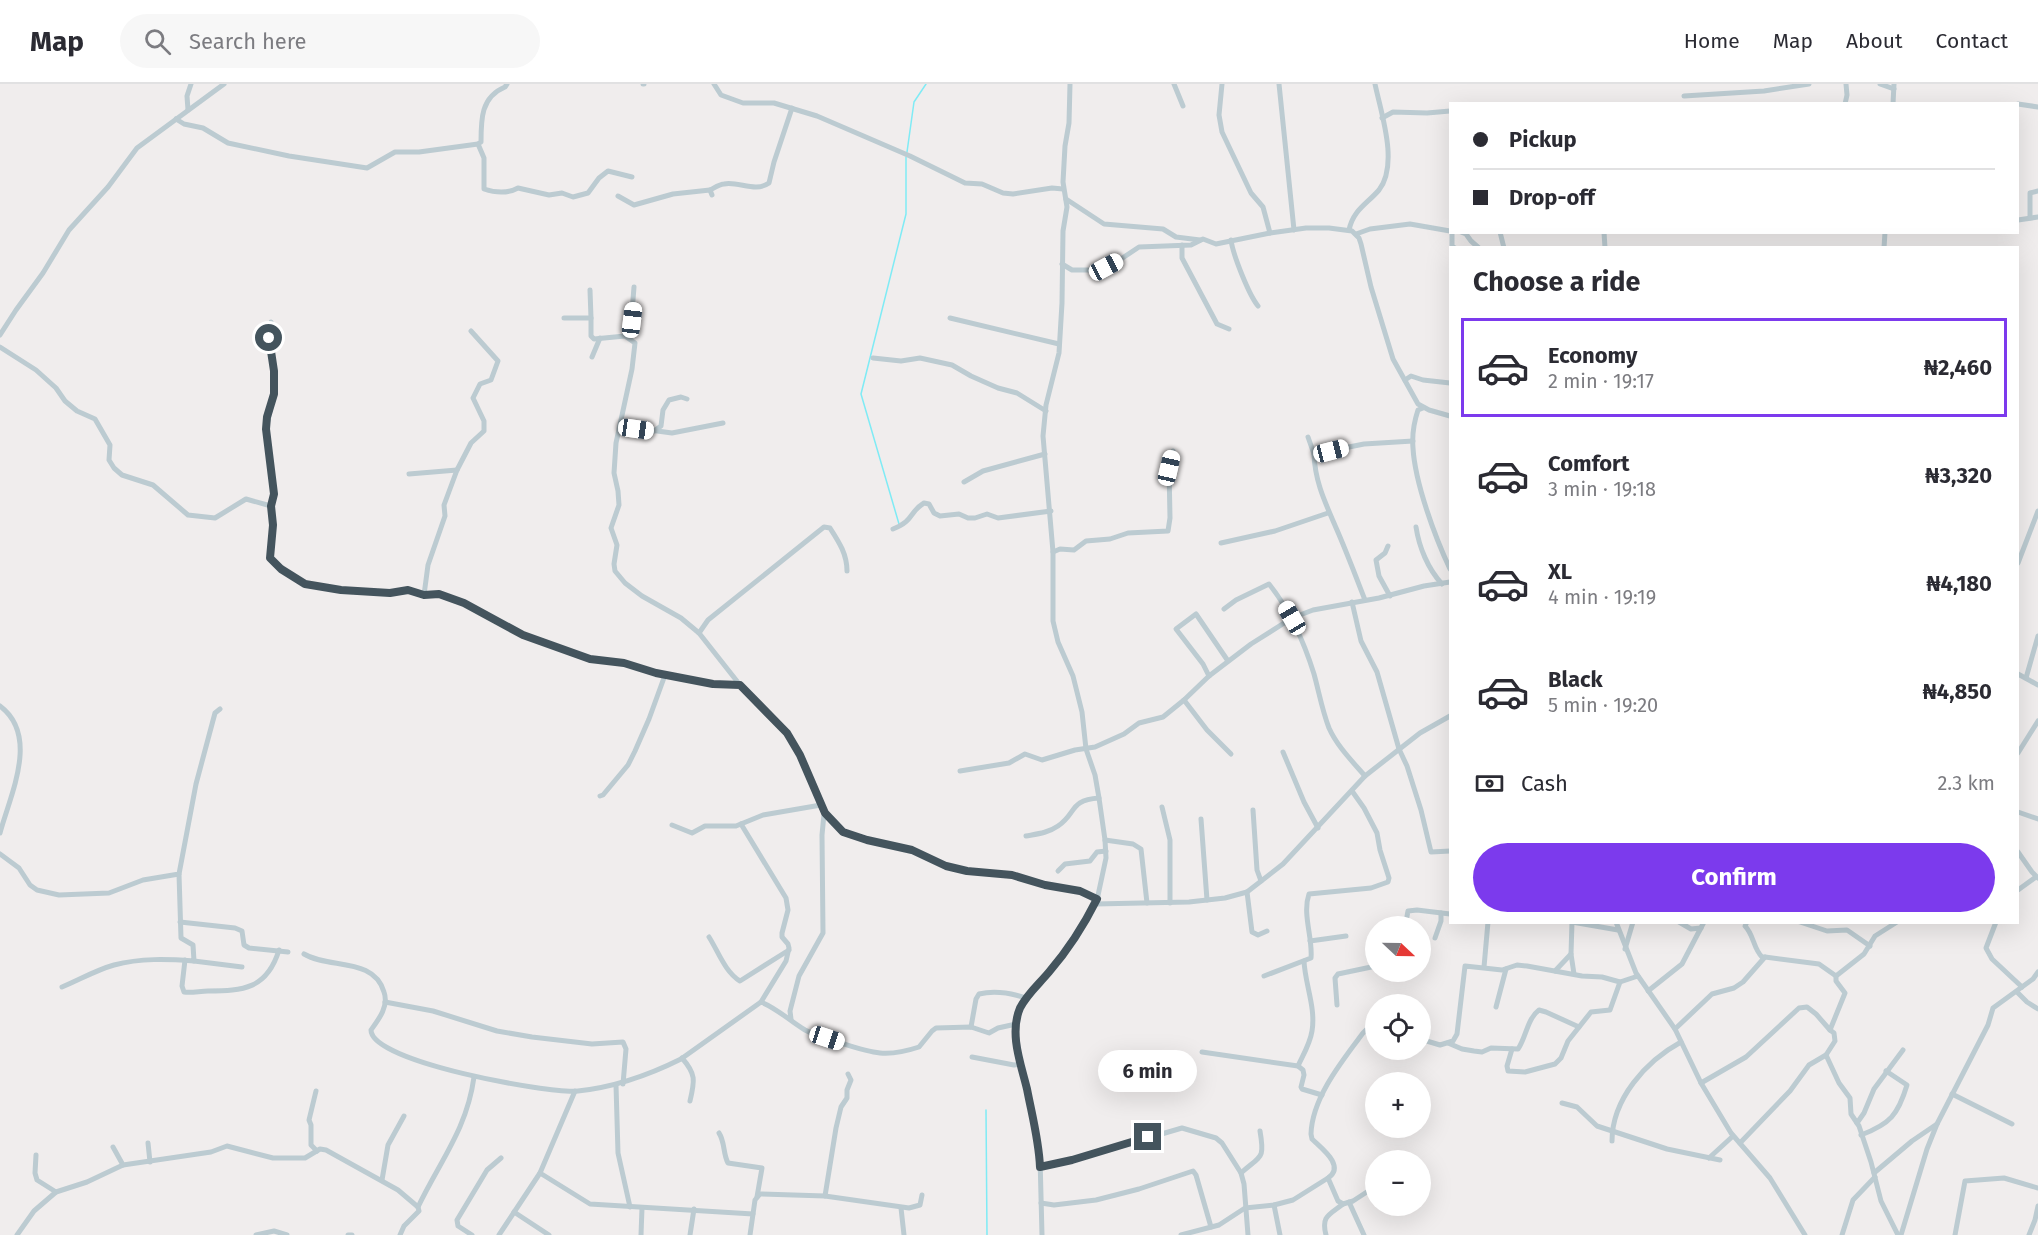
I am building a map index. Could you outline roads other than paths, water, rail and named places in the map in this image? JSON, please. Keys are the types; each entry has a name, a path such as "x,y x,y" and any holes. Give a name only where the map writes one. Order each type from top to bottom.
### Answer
{"street":[{"path":"188,110 187,96 191,84"},
{"path":"0,335 47,268 69,230 108,188 137,148 224,84"},
{"path":"176,119 184,124 203,128 228,143 289,156 367,168 395,152 419,152 478,144 481,142 484,106 496,91 507,84"},
{"path":"714,84 721,95 743,103 774,103 817,116 900,151 965,183 982,184 1003,193 1013,194 1052,188 1063,189"},
{"path":"1042,1235 1040,1167 1034,1122 1016,1044 1016,1024 1026,998 1060,959 1096,902 1106,851 1095,775 1086,749 1082,712 1073,676 1058,642 1053,621 1051,511 1043,436 1059,344 1063,231 1066,212 1063,189 1070,84"},
{"path":"1174,84 1183,106"},
{"path":"1222,84 1219,115 1222,132 1251,193 1263,207 1270,233"},
{"path":"1279,84 1294,230"},
{"path":"1349,230 1353,215 1370,196 1377,192 1388,173 1388,152 1375,84"},
{"path":"1684,96 1764,91 1809,84"},
{"path":"1845,102 1846,84"},
{"path":"1880,84 1894,86 1893,102"},
{"path":"2019,104 2038,107"},
{"path":"618,196 634,205 673,194 711,192 725,183 748,187 765,186 770,183 774,162 792,108"},
{"path":"1382,118 1392,112 1427,114 1449,111"},
{"path":"478,144 484,158 484,189 491,191 510,192 518,188 549,195 562,193 573,197 588,194 599,178 608,171 632,177"},
{"path":"2030,218 2030,193 2038,191"},
{"path":"1066,199 1104,224 1163,229 1176,237 1208,240 1216,244 1294,230 1329,228 1349,230 1356,234 1361,244 1387,344 1405,380 1418,404 1423,408 1449,416"},
{"path":"1066,212 1077,207"},
{"path":"2019,219 2038,217"},
{"path":"1356,234 1370,229 1414,224 1449,232"},
{"path":"1466,234 1477,246"},
{"path":"1062,264 1072,270 1096,270 1139,247 1191,245 1200,240"},
{"path":"1231,240 1233,252 1252,298 1258,306"},
{"path":"1182,245 1182,258 1217,324 1229,329"},
{"path":"630,338 634,287"},
{"path":"590,290 591,336 594,339 612,336 630,338 635,343 616,443 614,473 619,505 611,528 616,544 615,570 625,583 642,596 681,618 699,633 740,685 780,724 796,747 820,805 843,832 912,850 939,864 967,871 1012,875 1045,885 1080,891 1096,902 1170,903 1225,898 1247,892 1283,864 1365,776 1420,733 1449,717"},
{"path":"564,318 591,318"},
{"path":"951,318 1059,344"},
{"path":"271,322 269,338 274,371 274,394 266,429 274,494 271,506 273,525 270,558 281,569 305,584 341,590 390,593 408,590 424,595 439,594 464,603 523,635 590,659 624,663 665,675 728,686 740,685"},
{"path":"424,595 428,565 445,516 444,505 471,443 484,431 484,421 473,398 480,384 491,380 498,361 471,331"},
{"path":"592,357 600,338"},
{"path":"0,347 36,370 77,411 95,419 110,445 109,460 114,468 122,475 153,485 188,515 215,518 246,499 271,506"},
{"path":"873,358 901,361 920,357 952,365 998,388 1017,393 1046,411"},
{"path":"1405,380 1411,376 1423,380 1449,382"},
{"path":"651,431 659,428 663,410 669,400 687,399"},
{"path":"1423,408 1418,410 1413,441 1415,463 1449,567"},
{"path":"620,426 672,433 723,423"},
{"path":"1308,437 1314,454 1317,480 1328,513 1365,600"},
{"path":"1314,454 1364,444 1413,441"},
{"path":"1053,552 1060,549 1074,550 1086,541 1099,541 1128,533 1168,531 1169,468 1173,451"},
{"path":"964,482 983,471 1045,454"},
{"path":"409,474 458,470"},
{"path":"893,529 904,525 924,503 929,504 934,513 940,516 959,514 968,518 987,514 998,518 1051,511"},
{"path":"2019,560 2038,511"},
{"path":"1221,543 1275,531 1328,513"},
{"path":"699,633 708,620 824,527 830,528 844,552 847,571"},
{"path":"1416,527 1427,561 1433,574 1442,584"},
{"path":"1388,546 1376,560 1379,576 1389,596"},
{"path":"960,771 1009,763 1025,754 1042,760 1086,749 1124,734 1139,723 1162,717 1228,661 1292,618 1313,610 1449,582"},
{"path":"1224,609 1236,600 1269,584 1279,595 1292,618 1314,676 1318,696 1330,729 1337,743 1365,776"},
{"path":"1352,602 1358,630 1383,688 1399,749 1421,810 1431,852 1449,851"},
{"path":"1209,676 1203,664 1176,629 1196,614 1228,661"},
{"path":"2026,678 2038,636"},
{"path":"2019,674 2038,686"},
{"path":"600,796 627,765 649,718 665,675"},
{"path":"1184,700 1207,730 1231,754"},
{"path":"0,706 7,711 15,725 21,748 18,769 0,833"},
{"path":"194,961 193,945 181,938 179,874 196,784 215,713 220,709"},
{"path":"2019,751 2038,721"},
{"path":"1283,752 1304,802 1318,828"},
{"path":"1264,976 1312,956 1307,900 1309,894 1371,888 1388,882 1389,878 1377,833 1352,791"},
{"path":"1026,836 1058,826 1078,802 1099,798"},
{"path":"672,825 692,833 705,826 736,826 763,815 820,805"},
{"path":"1162,807 1170,840 1170,903"},
{"path":"1253,810 1257,870 1261,881"},
{"path":"2019,812 2038,819"},
{"path":"790,1019 799,976 824,933 822,844 825,813"},
{"path":"1201,819 1207,900"},
{"path":"304,954 322,962 357,967 373,974 382,983 386,996 384,1009 371,1030 371,1034 375,1039 409,1056 474,1077 546,1090 575,1091 619,1084 656,1072 662,1066 682,1058 761,1002 786,961 789,950 782,933 788,910 786,898 741,824"},
{"path":"1106,840 1133,844 1141,849 1147,903"},
{"path":"1058,872 1065,864 1090,861 1097,852 1106,851"},
{"path":"2019,853 2037,877 2019,889"},
{"path":"0,854 19,868 30,885 37,890 59,895 110,893 143,880 179,874"},
{"path":"1247,892 1252,932 1258,935 1267,931"},
{"path":"1407,916 1408,911 1417,910 1449,914"},
{"path":"1435,938 1441,921 1441,913"},
{"path":"180,922 235,928 242,931 244,945 288,952"},
{"path":"1484,967 1488,924"},
{"path":"1572,924 1571,954 1574,974"},
{"path":"1584,924 1618,930"},
{"path":"1616,924 1638,976 1675,1029 1701,1083 1733,1136 1770,1178 1804,1235"},
{"path":"1625,949 1632,924"},
{"path":"1682,924 1691,929 1703,925"},
{"path":"1744,924 1750,931 1758,953 1762,957 1819,964 1836,976 1836,981 1845,993 1830,1030"},
{"path":"1806,924 1827,931 1847,930 1870,946"},
{"path":"1836,976 1859,958 1879,933 1894,924"},
{"path":"1995,924 1986,948 1992,959 2022,987"},
{"path":"1648,991 1682,964 1703,925"},
{"path":"1310,941 1346,936"},
{"path":"709,938 722,960 735,978 740,981 789,950"},
{"path":"184,960 182,986 184,992 240,990 251,987 263,977 276,961 279,950"},
{"path":"1555,971 1571,954"},
{"path":"1675,1029 1712,994 1734,988 1743,982 1765,957"},
{"path":"62,987 113,965 141,960 184,960 242,967"},
{"path":"1298,1066 1312,1030 1311,999 1306,986 1304,961"},
{"path":"1431,1042 1440,1044 1454,1041 1465,966 1506,969 1517,965 1527,966 1602,977 1620,982 1638,976"},
{"path":"1337,1005 1335,978 1344,973 1365,968"},
{"path":"1496,1007 1506,969"},
{"path":"1900,1235 1937,1124 1988,1025 1993,1008 2017,992 2038,972"},
{"path":"1512,1049 1507,1066 1508,1071 1525,1072 1555,1065 1579,1027 1594,1010 1610,1010 1620,982"},
{"path":"971,1027 979,994 992,992 1026,998"},
{"path":"2017,992 2038,1009"},
{"path":"385,1002 433,1011 497,1031 532,1037 592,1044 623,1042 626,1048 619,1084 618,1152 630,1207"},
{"path":"761,1002 815,1035 857,1049 884,1053 919,1047 936,1028 971,1027 989,1033 998,1028 1016,1024"},
{"path":"1701,1083 1746,1056 1799,1008 1807,1007 1816,1014 1836,1039 1826,1055 1809,1065 1790,1091 1740,1143"},
{"path":"1448,1043 1462,1049 1482,1052 1491,1048 1518,1049 1534,1014 1539,1011 1579,1027"},
{"path":"1181,1235 1226,1222 1245,1208 1274,1205 1293,1200 1333,1175 1335,1169 1333,1161 1311,1139 1311,1134 1322,1095 1341,1062 1365,1031"},
{"path":"1612,1141 1616,1112 1638,1077 1666,1050 1681,1042"},
{"path":"1857,1123 1874,1089 1903,1050"},
{"path":"1202,1052 1298,1066 1303,1070 1304,1075 1302,1089 1322,1095"},
{"path":"1826,1055 1839,1083 1850,1098 1851,1114 1857,1123 1875,1175 1881,1201 1900,1235"},
{"path":"972,1057 1014,1065 1021,1064"},
{"path":"682,1058 692,1069 694,1077 690,1101"},
{"path":"1861,1135 1889,1121 1896,1113 1903,1097 1907,1085 1886,1071"},
{"path":"825,1196 836,1128 851,1080 848,1074"},
{"path":"400,1235 404,1226 419,1211 418,1207 461,1129 471,1099 474,1077"},
{"path":"316,1090 309,1120 311,1145 317,1151"},
{"path":"499,1235 540,1173 575,1091"},
{"path":"1952,1094 2012,1124"},
{"path":"1562,1103 1577,1107 1597,1126 1667,1149 1720,1161"},
{"path":"382,1180 388,1145 404,1116"},
{"path":"1842,1235 1853,1200 1875,1175 1912,1140 1937,1124"},
{"path":"1040,1167 1182,1128 1216,1138 1222,1143 1241,1173 1248,1235"},
{"path":"1241,1173 1261,1156 1263,1150 1260,1131"},
{"path":"719,1133 728,1162 762,1168 750,1235"},
{"path":"1709,1158 1733,1136"},
{"path":"148,1143 150,1162"},
{"path":"17,1235 34,1210 56,1192 80,1185 123,1165 211,1152 227,1146 273,1158 304,1158 317,1151 326,1150 402,1192 418,1207"},
{"path":"113,1147 123,1165"},
{"path":"36,1155 37,1180 56,1192"},
{"path":"472,1235 458,1226 457,1220 487,1170 501,1158"},
{"path":"1041,1203 1054,1205 1111,1197 1193,1171 1211,1227"},
{"path":"540,1173 590,1204 753,1214"},
{"path":"1328,1178 1338,1200 1346,1203 1364,1235"},
{"path":"1955,1235 1965,1181 2004,1178 2038,1188"},
{"path":"562,1187 565,1181"},
{"path":"1326,1235 1323,1221 1325,1218 1365,1192"},
{"path":"757,1197 760,1194 825,1196 902,1208 917,1208 922,1195"},
{"path":"1274,1205 1280,1235"},
{"path":"2030,1235 2038,1206"},
{"path":"641,1235 642,1208"},
{"path":"902,1208 904,1235"},
{"path":"690,1235 694,1209"},
{"path":"514,1212 549,1235"},
{"path":"256,1235 274,1231 287,1235"}],"waterway":[{"path":"907,152 914,102 926,84"},
{"path":"899,524 861,394 906,214 906,157"},
{"path":"986,1110 987,1235"}]}
